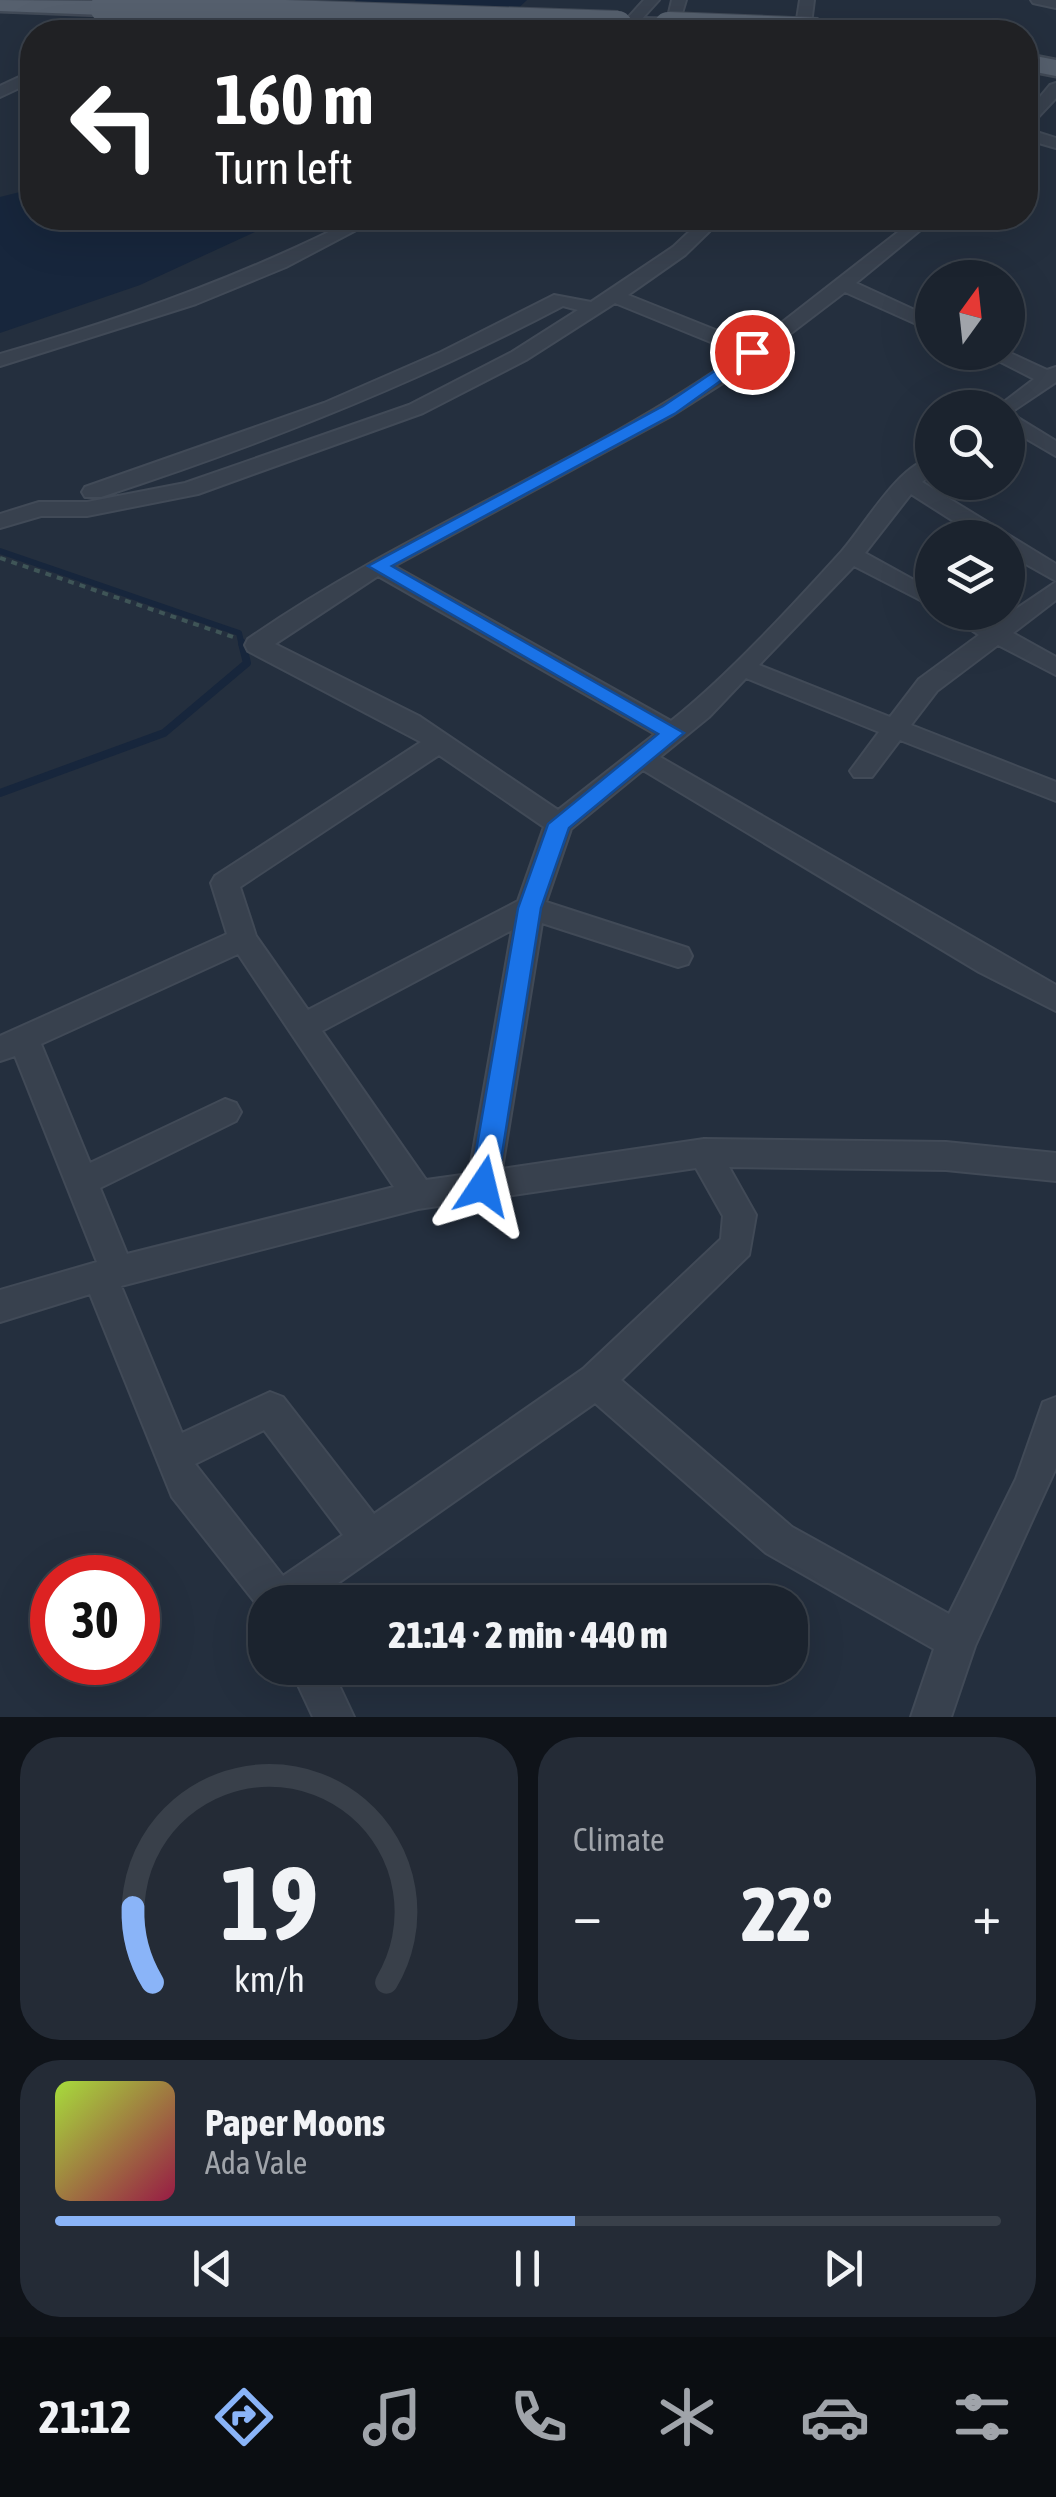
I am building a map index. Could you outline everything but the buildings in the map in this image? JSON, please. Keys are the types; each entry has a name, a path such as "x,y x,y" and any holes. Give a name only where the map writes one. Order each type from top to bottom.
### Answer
{"main road":[{"path":"0,4 432,20"}],"street":[{"path":"108,20 135,0"},
{"path":"631,20 652,0"},
{"path":"1038,0 1056,4"},
{"path":"1038,109 1056,88"},
{"path":"0,360 118,328 221,290 345,230"},
{"path":"39,509 87,509 190,489 416,409 519,356 594,309 679,251 701,230"},
{"path":"559,824 410,722 257,645 310,604 670,409 752,352 911,230"},
{"path":"842,284 915,318"},
{"path":"614,296 752,352"},
{"path":"0,521 158,472 374,392 561,299 594,309"},
{"path":"1025,365 1052,376"},
{"path":"1025,395 1052,376"},
{"path":"1025,431 1056,450"},
{"path":"483,1186 530,908 559,824 673,733 743,668 851,555 915,478"},
{"path":"908,484 967,520"},
{"path":"851,555 915,590"},
{"path":"1025,555 1056,574"},
{"path":"377,566 673,733"},
{"path":"863,771 928,685 1056,589"},
{"path":"989,630 1056,667"},
{"path":"743,668 1056,792"},
{"path":"418,1194 243,939 225,883 440,742"},
{"path":"642,758 1056,999"},
{"path":"304,1027 530,908 678,956"},
{"path":"243,939 12,1044 81,1182 108,1274 186,1484 265,1585"},
{"path":"81,1182 225,1112"},
{"path":"301,1585 596,1381 737,1246 740,1215 704,1153"},
{"path":"0,1306 418,1194 704,1153 946,1156 1056,1167"},
{"path":"596,1381 779,1540 956,1640"},
{"path":"174,1455 270,1409 368,1538"},
{"path":"931,1717 956,1640 1032,1484 1056,1414"},
{"path":"318,1685 334,1717"}],"path":[{"path":"0,558 257,645"}],"water":[{"path":"356,0 527,0 506,20 336,20"},
{"path":"20,192 20,230 259,230 140,285 0,333 0,197"}],"waterway":[{"path":"0,551 239,633 242,646"},
{"path":"0,793 164,733 247,663 242,643"}],"route":[{"path":"483,1186 530,908 559,824 673,733 377,566 670,409 752,352"}]}
